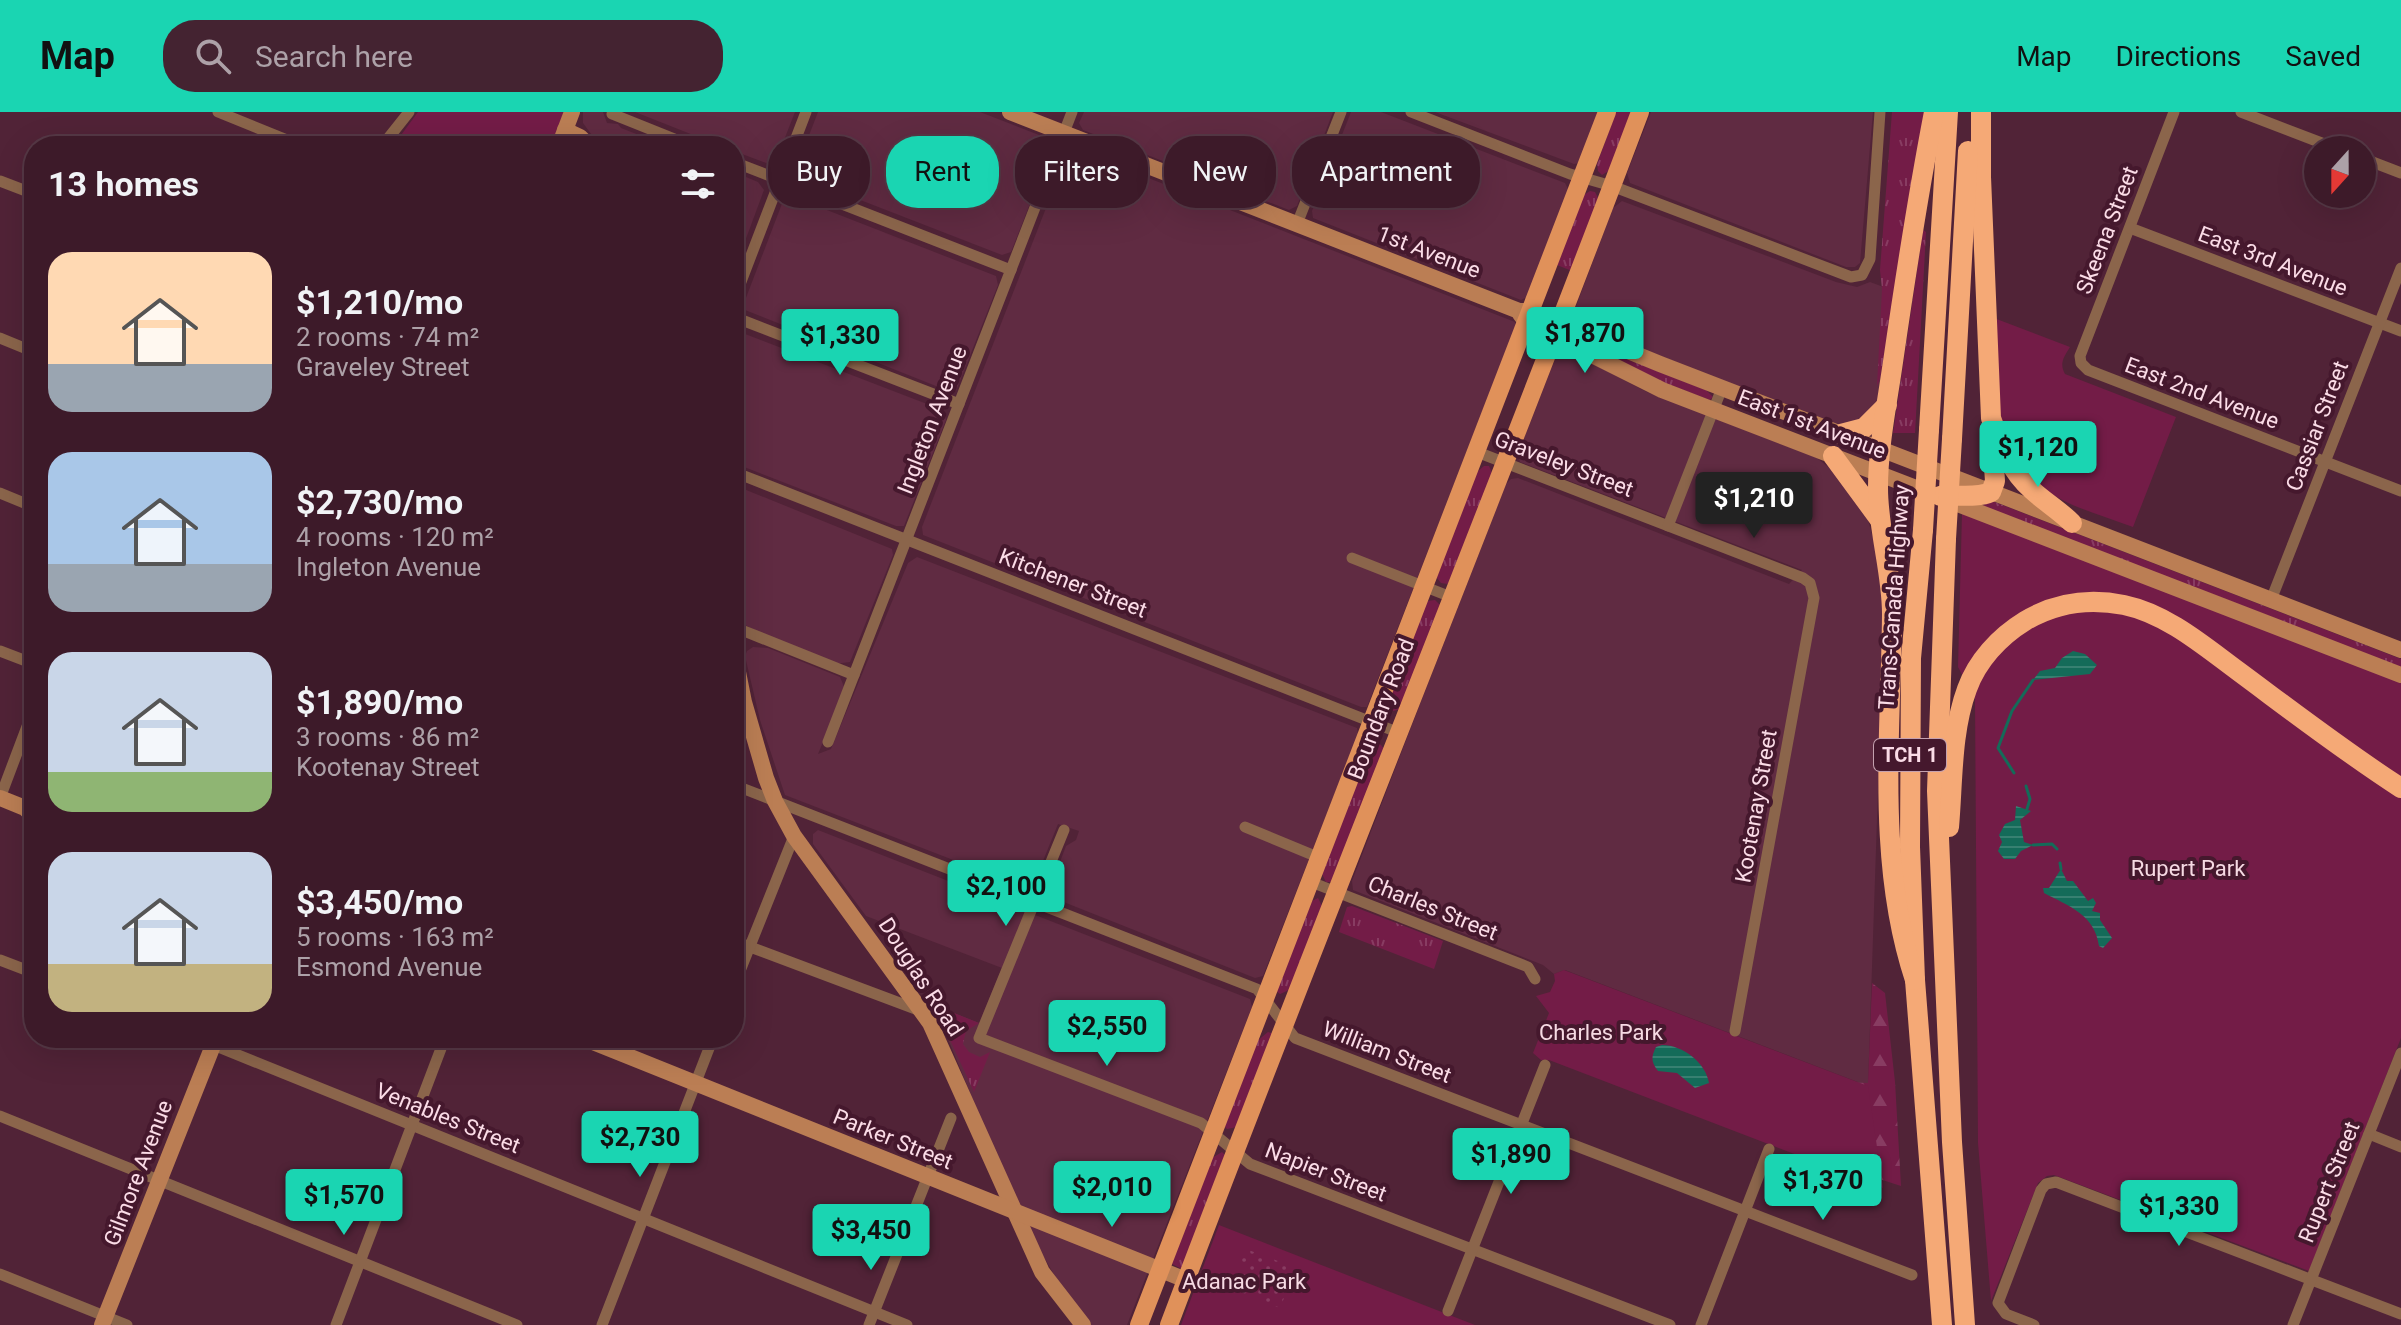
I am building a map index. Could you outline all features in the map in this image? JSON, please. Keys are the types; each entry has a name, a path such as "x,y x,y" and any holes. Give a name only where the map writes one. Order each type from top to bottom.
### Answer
{"highway":[{"path":"1915,980 1903,945 1892,865 1888,778 1892,612 1890,574 1880,520 1879,473 1913,225 1934,112"},
{"name":"Trans-Canada Highway","path":"1942,1325 1915,980 1910,820 1911,658 1923,530 1948,112"},
{"name":"TCH 1","path":"1965,1325 1953,1172 1937,791 1946,539 1971,112"},
{"path":"1940,496 1977,496 1991,492 1995,481 1981,177 1981,112"},
{"path":"1841,434 1864,428 1887,405"},
{"path":"1991,418 2013,468 2035,493 2072,523"},
{"path":"1833,456 1880,520"},
{"path":"1944,935 1954,760 1967,689 1998,641 2051,608 2091,601 2125,605 2169,623 2401,788"}],"main road":[{"name":"Boundary Road","path":"1139,1325 1477,452 1525,315 1607,112"},
{"name":"Boundary Road","path":"1169,1325 1640,112"}],"street":[{"path":"218,112 277,136"},
{"path":"390,136 409,112"},
{"path":"563,136 572,112"},
{"path":"797,136 806,112"},
{"name":"1st Avenue","path":"1010,112 1525,315"},
{"name":"Ingleton Avenue","path":"828,742 1072,112"},
{"path":"1297,224 1341,112"},
{"path":"1411,112 1844,275 1857,277 1865,272 1871,254 1880,112"},
{"name":"Skeena Street","path":"2081,363 2080,356 2174,112"},
{"path":"2241,112 2304,136"},
{"path":"612,114 667,136"},
{"path":"2376,163 2401,173"},
{"path":"744,166 768,175"},
{"path":"0,181 24,190"},
{"path":"744,274 769,208"},
{"path":"852,208 1011,270"},
{"name":"East 3rd Avenue","path":"2130,228 2401,331"},
{"name":"Cassiar Street","path":"2271,600 2401,268"},
{"name":"East 1st Avenue","path":"1525,315 1557,330 1722,388 2401,650"},
{"path":"744,321 959,404"},
{"name":"East 1st Avenue","path":"1557,330 1623,373 2401,675"},
{"path":"0,338 24,348"},
{"name":"East 2nd Avenue","path":"2081,363 2088,370 2401,491"},
{"path":"1668,526 1722,388"},
{"name":"Graveley Street","path":"1477,452 1803,578 1812,587"},
{"name":"Kitchener Street","path":"744,476 1397,732"},
{"path":"0,493 24,503"},
{"path":"1352,558 1451,597"},
{"name":"Kootenay Street","path":"1735,1031 1814,595 1812,587"},
{"path":"744,631 854,675"},
{"path":"0,651 24,660"},
{"name":"Douglas Road","path":"744,702 766,778 794,836 923,1012 948,1057 1042,1272 1083,1325"},
{"path":"24,734 0,798 24,808"},
{"name":"William Street","path":"744,789 1257,989 1295,1038 1912,1275"},
{"path":"0,810 24,818"},
{"path":"1245,827 1320,858"},
{"path":"1035,901 1064,830"},
{"path":"744,960 794,836"},
{"name":"Charles Street","path":"1311,882 1528,967 1535,979"},
{"name":"Napier Street","path":"1035,901 979,1038 1201,1123 1250,1164 1670,1325"},
{"path":"744,945 923,1012"},
{"path":"0,960 24,969"},
{"name":"Gilmore Avenue","path":"104,1321 211,1048"},
{"name":"Venables Street","path":"230,1048 643,1220 907,1325"},
{"path":"336,1325 441,1048"},
{"name":"Parker Street","path":"608,1048 1186,1280"},
{"path":"602,1325 709,1048"},
{"name":"Rupert Street","path":"2293,1325 2401,1053"},
{"path":"1448,1311 1545,1065"},
{"path":"0,1116 517,1325"},
{"path":"869,1325 951,1118"},
{"path":"2369,1134 2401,1147"},
{"path":"1701,1325 1769,1149"},
{"path":"985,1200 1000,1177"},
{"path":"2034,1325 2006,1314 1999,1307 1999,1299 2046,1184 2056,1182 2401,1314"},
{"path":"1030,1248 1049,1226"},
{"path":"0,1274 104,1321 127,1325"}],"shaded area":[{"path":"583,112 603,112 607,123 618,124 641,136 593,136 583,123"},
{"path":"635,112 795,112 786,136 768,136 768,164 744,155 744,136 696,136"},
{"path":"818,112 980,112 1041,136 1015,136 1015,208 1028,208 1011,252 1002,255 870,204 870,136 809,136"},
{"path":"1084,112 1333,112 1324,136 1292,136 1293,208 1289,210 1276,205 1276,136 1164,136 1164,161 1148,155 1148,136 1098,136 1083,130 1079,123"},
{"path":"1351,112 1381,112 1443,136 1342,136"},
{"path":"1435,112 1599,112 1579,163 1574,164"},
{"path":"1651,112 1873,112 1860,263 1855,267 1846,267 1630,183 1627,173"},
{"path":"1480,150 1565,183 1569,191 1527,297 1521,300 1313,218 1313,208 1480,208"},
{"path":"744,176 758,182 764,190 744,244"},
{"path":"1148,178 1164,184 1164,208 1225,208 1515,322 1367,707 923,535 922,527 1046,208 1148,208"},
{"path":"1622,201 1836,282 1857,287 1870,282 1897,292 1876,407 1850,426 1829,422 1574,322 1573,314 1613,208"},
{"path":"780,208 822,208 996,276 998,285 956,391 951,392 745,310 744,303"},
{"path":"744,334 945,413 946,420 904,526 896,526 744,467"},
{"path":"1565,353 1574,354 1647,392 1817,458 1847,482 1864,505 1885,582 1868,1086 1565,970 1554,974 1543,965 1353,890 1352,881 1413,722 1506,484 1511,479 1518,478 1789,584 1802,570 1520,462 1518,454 1555,359"},
{"path":"744,489 892,549 893,555 850,662 834,664 744,625"},
{"path":"917,557 1357,728 1358,734 1263,976 1255,978 1051,897 1050,888 1066,846 1076,840 1079,831 1058,824 1034,883 1026,888 785,795 760,720 745,656 747,651 753,647 768,648 840,677 845,689 818,754 831,749 908,563"},
{"path":"2073,651 2085,654 2097,665 2090,674 2033,680 2040,671 2055,668 2062,658"},
{"path":"2016,806 2031,811 2020,820 2024,842 2033,845 2021,851 2015,859 2004,859 1998,851 2002,842 1999,835 2005,824 2015,820"},
{"path":"818,830 1250,999 1252,1007 1127,1325 1086,1325 1074,1309 1038,1247 994,1151 934,1005 979,1023 1002,968 866,916 813,844 813,834"},
{"path":"2061,869 2067,881 2073,881 2088,901 2093,898 2096,903 2092,911 2100,913 2100,920 2112,938 2103,948 2099,946 2097,935 2086,919 2044,893 2043,888 2049,888"},
{"path":"1656,1047 1678,1048 1692,1056 1709,1083 1695,1088 1677,1073 1658,1071 1653,1057"}],"green space":[{"path":"418,112 564,112 555,136 400,136"},
{"path":"1616,112 1633,112 1610,170 1602,175 1597,164"},
{"path":"1892,112 1925,112 1877,386 1882,289 1880,270"},
{"path":"1595,192 1598,198 1572,271 1557,265 1584,195"},
{"path":"1923,230 1926,232 1915,433 1893,433"},
{"path":"1994,318 2070,347 2062,363 2065,374 2176,417 2133,527 2053,495 2026,472 2013,453 1999,410"},
{"path":"1572,338 1706,390 1713,397 1710,400 1641,374"},
{"path":"1489,466 1492,473 1448,584 1441,583 1437,573 1476,473"},
{"path":"1992,501 2401,659 2401,670 1982,506"},
{"name":"Rupert Park","path":"1962,513 2401,681 2401,1038 2309,1271 2054,1175 2038,1183 1991,1301 1978,1143 1975,699 1958,667"},
{"path":"1435,600 1440,605 1401,709 1393,711 1388,706 1388,700 1426,604"},
{"path":"1374,743 1379,743 1385,750 1331,882 1326,882 1322,874"},
{"path":"1318,898 1322,906 1289,990 1280,994 1276,991 1312,901"},
{"path":"1352,906 1443,941 1434,969 1339,932 1347,907"},
{"name":"Charles Park","path":"1564,970 1868,1086 1883,1188 1549,1060 1541,1060 1533,1053 1549,1013 1536,996 1550,992 1555,981 1554,974"},
{"path":"1872,983 1885,993 1895,1082 1901,1186 1849,1169 1836,1082 1868,1083"},
{"path":"934,1005 979,1023 966,1031 963,1044 969,1052 980,1057 990,1052 974,1092"},
{"path":"1268,1032 1275,1034 1237,1127 1227,1129 1224,1126 1256,1042"},
{"path":"1222,1152 1227,1157 1182,1269 1172,1264 1212,1158"},
{"name":"Adanac Park","path":"1219,1225 1475,1325 1181,1325"},
{"path":"1246,1249 1296,1268 1280,1308 1231,1288"}],"waterway":[{"path":"2014,773 1998,748 2012,711 2033,680"},
{"path":"2026,786 2030,799 2027,809"},
{"path":"2033,845 2052,844 2057,849"},
{"path":"2060,863 2061,869"}]}
